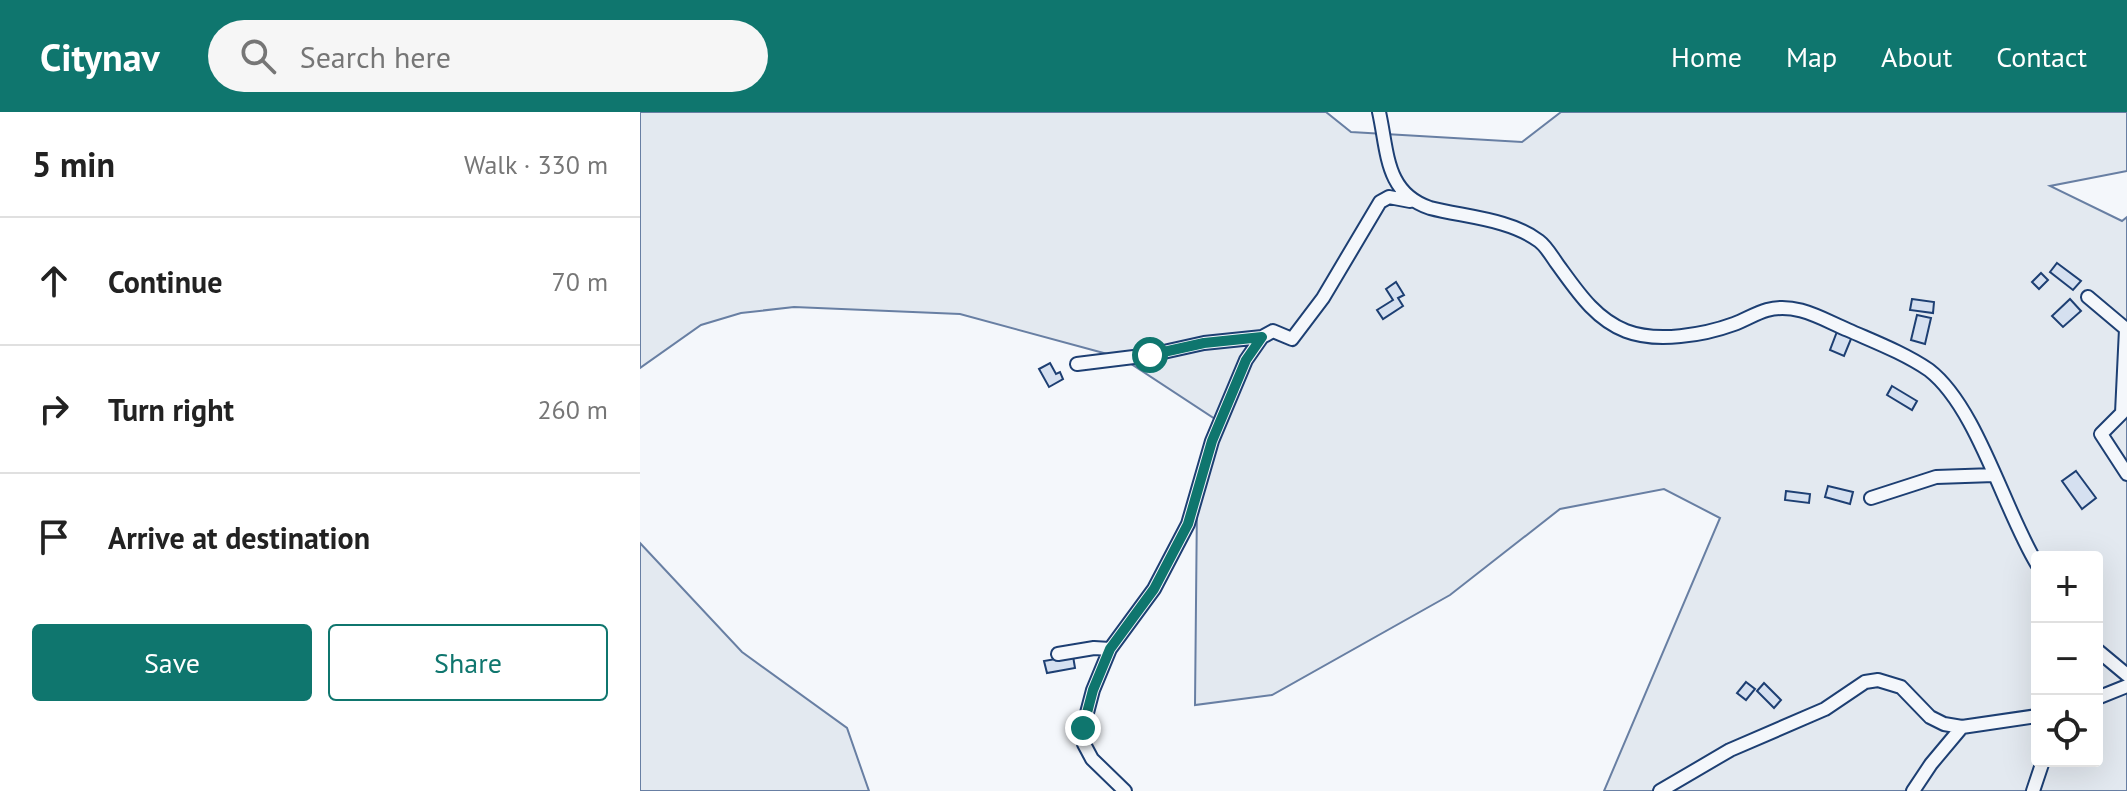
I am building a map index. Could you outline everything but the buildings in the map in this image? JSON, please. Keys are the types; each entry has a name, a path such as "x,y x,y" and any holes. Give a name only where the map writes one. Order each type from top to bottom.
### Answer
{"street":[{"path":"1379,112 1393,177 1401,191 1415,203"},
{"path":"1077,364 1150,355 1204,343 1262,337 1273,331 1288,339 1296,336 1323,298 1380,202 1389,197 1525,231 1542,244 1588,306 1628,332 1653,336 1705,331 1731,325 1768,310 1795,309 1898,352 1929,371 1949,390 1965,413 2031,554"},
{"path":"2088,297 2126,329 2122,413 2101,434 2127,474"},
{"path":"1125,791 1092,759 1084,744 1083,728 1093,690 1110,649 1154,589 1188,524 1212,441 1246,360 1262,337"},
{"path":"1871,498 1936,477 1994,475"},
{"path":"1058,654 1094,648 1110,649"},
{"path":"2103,655 2127,675"},
{"path":"1660,791 1730,750 1825,709 1865,682 1878,680 1901,687 1930,717 1962,727 2031,717"},
{"path":"2103,696 2127,686"},
{"path":"1913,791 1962,727"},
{"path":"2033,791 2041,767"}],"shaded area":[{"path":"640,112 1326,112 1351,132 1522,142 1561,112 2127,112 2127,171 2050,186 2122,221 2127,217 2127,791 1604,791 1720,518 1664,489 1560,509 1450,595 1272,695 1195,705 1197,501 1221,423 1122,358 960,314 794,307 741,313 701,325 640,368"},
{"path":"640,543 742,652 847,728 869,791 640,791"}],"route":[{"path":"1083,728 1093,690 1110,649 1154,589 1188,524 1212,441 1246,360 1262,337 1204,343 1150,355"}]}
